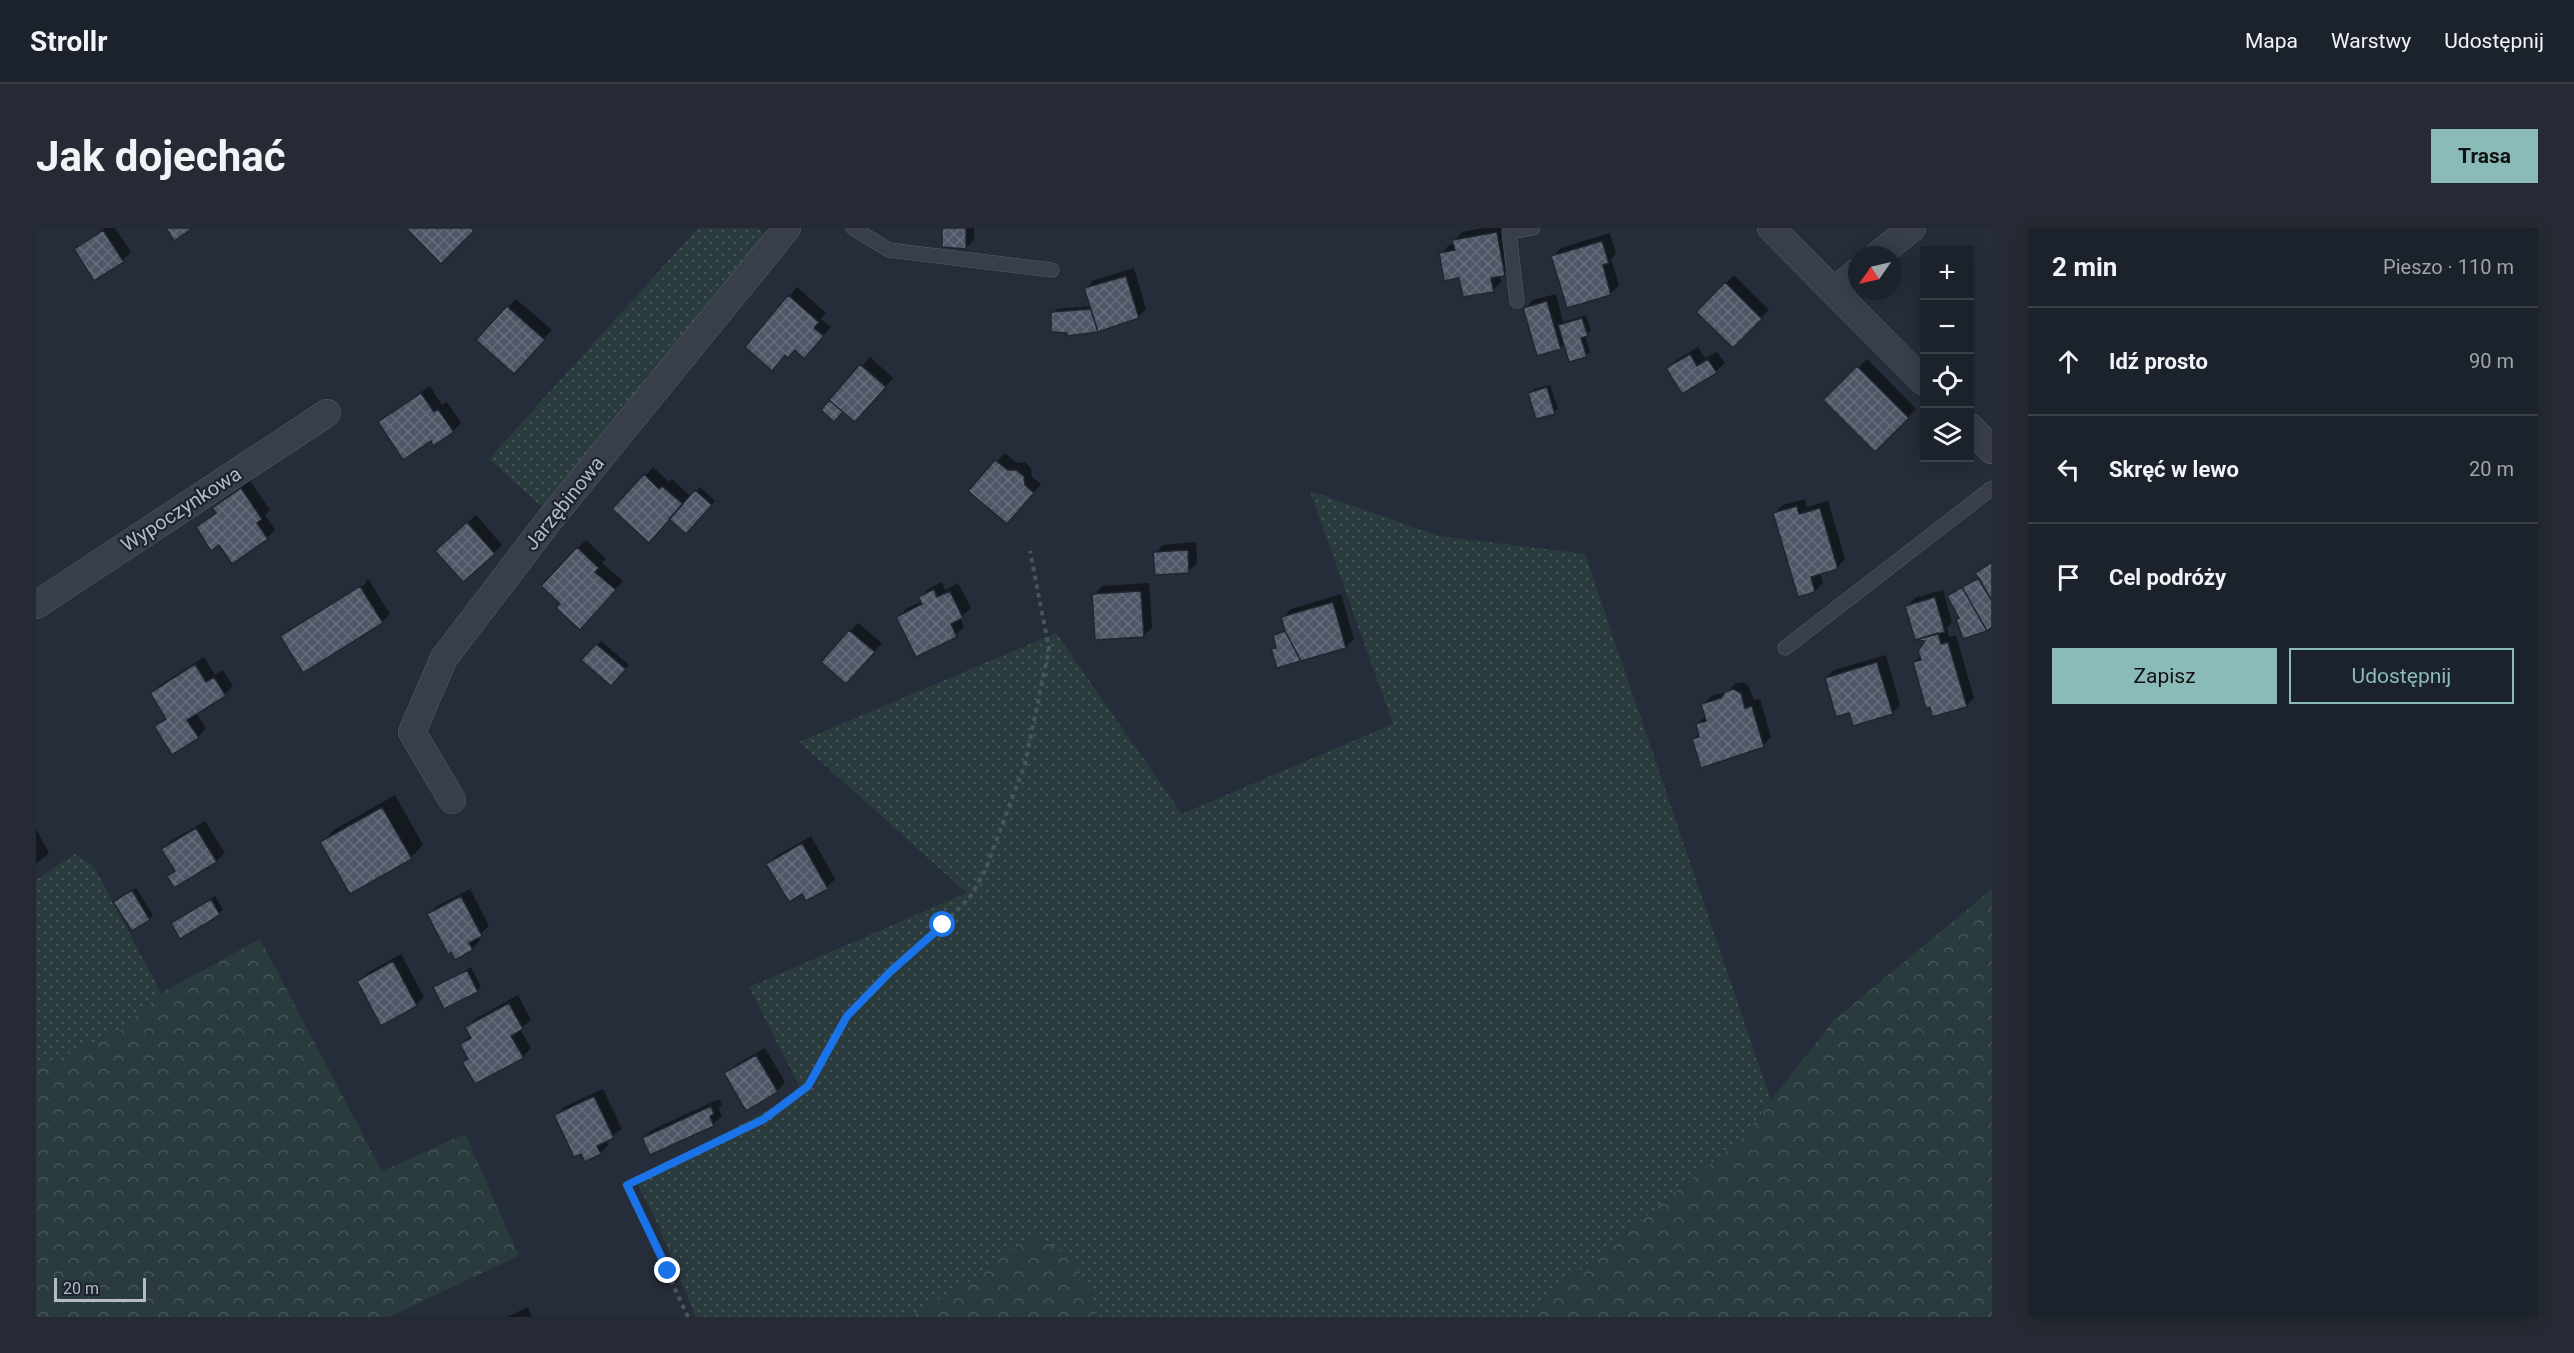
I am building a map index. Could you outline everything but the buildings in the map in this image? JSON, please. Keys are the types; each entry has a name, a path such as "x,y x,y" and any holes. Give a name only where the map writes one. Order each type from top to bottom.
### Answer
{"street":[{"name":"Jarzębinowa","path":"452,800 412,732 444,658 547,523 788,228"},
{"path":"1771,228 1920,378"},
{"path":"1889,246 1912,228"},
{"path":"1834,291 1848,279"},
{"name":"Wypoczynkowa","path":"36,604 327,413"},
{"path":"1974,432 1992,450"}],"lane":[{"path":"853,228 889,250 1052,270"},
{"path":"1517,301 1509,232 1533,228"},
{"path":"1785,648 1992,488"}],"path":[{"path":"688,1317 627,1185 764,1119 808,1086 847,1016 970,897 985,871 1025,764 1049,649 1030,550"}],"green space":[{"path":"698,228 758,228 763,234 765,231 771,237 544,509 489,459"},
{"path":"1310,491 1439,536 1585,554 1771,1101 1742,1138 1523,1317 1097,1317 1091,1293 1035,1233 974,1279 938,1302 906,1317 696,1317 653,1213 636,1182 802,1091 749,987 967,893 799,742 1056,633 1182,814 1393,724"},
{"path":"75,854 94,867 161,993 120,1030 36,1069 36,880"},
{"path":"1992,889 1992,1317 1523,1317 1742,1138 1834,1020"},
{"path":"260,939 382,1171 465,1134 519,1256 388,1317 36,1317 36,1069 120,1030 161,993"},
{"path":"1035,1233 1074,1262 1091,1293 1097,1317 908,1317 974,1279"}],"route":[{"path":"668,1271 627,1185 764,1119 808,1086 847,1016 891,971 943,925"}]}
